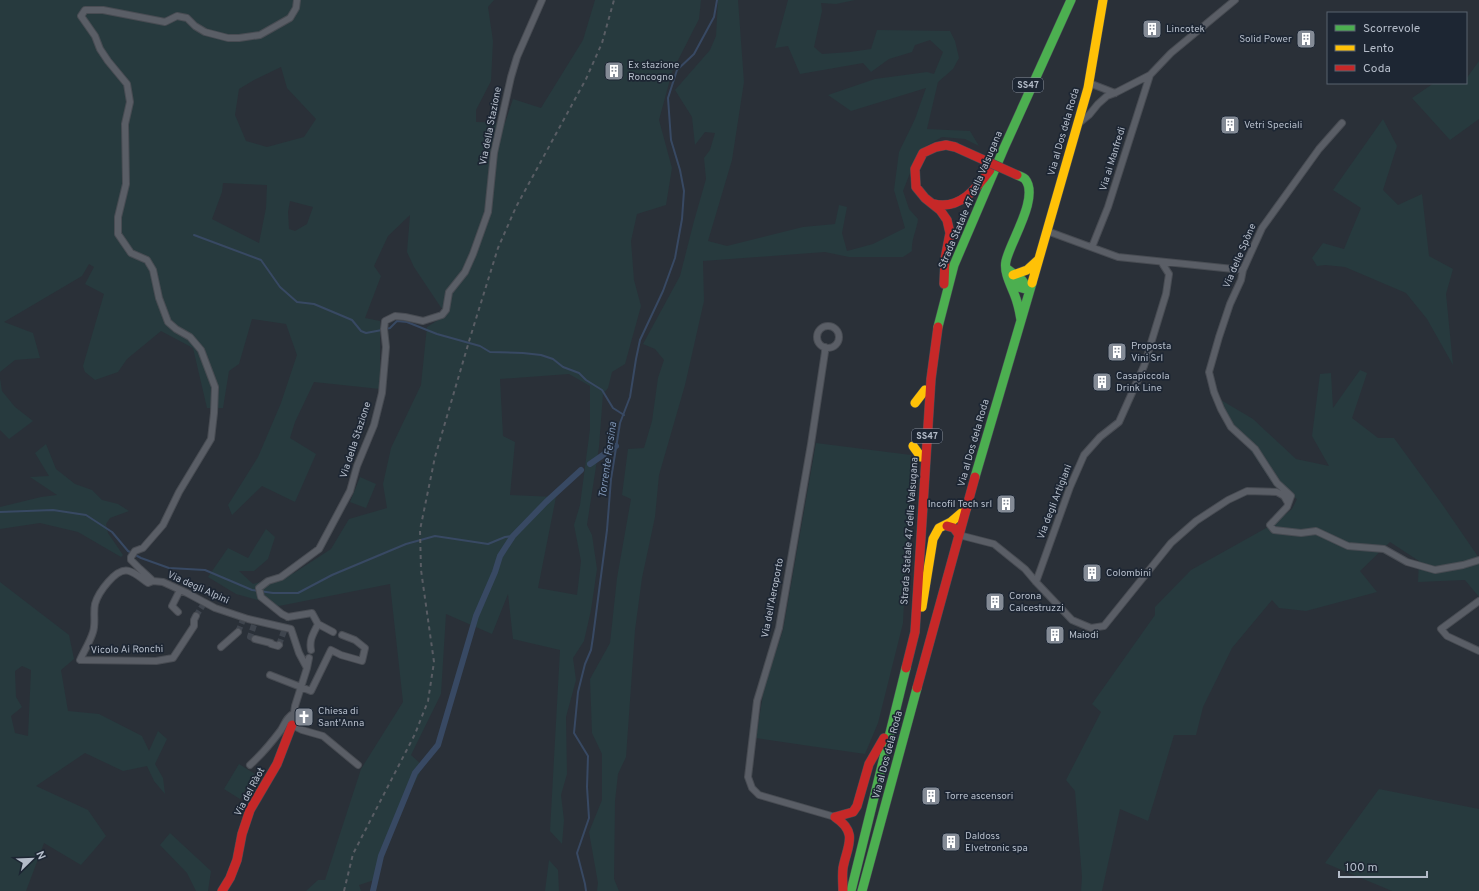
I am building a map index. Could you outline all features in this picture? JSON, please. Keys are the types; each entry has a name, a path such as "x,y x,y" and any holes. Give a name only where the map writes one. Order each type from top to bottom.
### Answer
{"main road":[{"name":"Strada Statale 47 della Valsugana","path":"844,891 902,668 913,602 925,390 934,327 944,288 972,213 1065,0"},
{"name":"Strada Statale 47 della Valsugana","path":"851,891 915,632 924,503 930,379 938,329 947,290 954,265 975,215 1071,0"},
{"name":"Via al Dos dela Roda","path":"862,891 966,509 1088,84 1103,0"},
{"path":"944,288 945,259 950,233 947,220 940,210 924,198 916,187 915,169 924,153 936,147 946,145 956,147 1017,174 1025,179 1029,188 1028,203 1006,261 1006,268 1011,277 1017,300 1020,320"},
{"path":"934,204 947,205 959,202 976,189 990,170"},
{"path":"1011,277 1028,270 1038,260"},
{"path":"1011,277 1021,278 1026,283 1029,290"},
{"path":"915,403 925,390"},
{"path":"913,446 921,457"},
{"path":"915,632 924,600 933,538 939,528 947,526 956,520 966,509"},
{"path":"947,526 954,528 959,535"},
{"name":"Via del Ràot","path":"222,891 230,878 237,860 242,834 250,810 277,764 292,725"},
{"path":"835,816 853,812 857,806 869,764 884,738"},
{"path":"835,816 845,822 850,835 843,871 844,891"}],"street":[{"name":"Via degli Alpini","path":"153,581 131,560 133,554 143,548 163,525 180,492 211,439 215,387 201,350 190,337 176,329 168,322 159,298 153,270 147,260 131,253 118,234 118,217 126,184 125,124 130,102 127,84 108,61 100,49 95,36 81,16 85,10 103,10 165,22 177,16 187,18 194,26 205,32 228,38 239,38 260,35 285,22 290,18 296,8 297,0"},
{"name":"Via della Stazione","path":"288,617 260,597 259,588 268,581 280,577 319,549 350,491 357,466 374,425 382,393 386,347 384,329 386,321 395,316 423,321 442,315 446,310 449,292 464,272 473,254 488,212 494,153 511,77 517,57 542,0"},
{"name":"Via ai Manfredi","path":"1077,124 1089,115 1107,96 1150,75 1171,53 1235,0"},
{"name":"Via ai Manfredi","path":"1092,247 1108,207 1150,75"},
{"path":"1088,84 1115,93"},
{"name":"Via delle Spòne","path":"1288,503 1291,496 1277,482 1255,449 1232,427 1221,409 1214,392 1209,372 1230,304 1241,280 1243,270 1262,228 1319,149 1342,123"},
{"path":"1047,231 1118,257 1243,270"},
{"name":"Via degli Artigiani","path":"1036,582 1070,487 1084,455 1100,437 1119,422 1144,366 1166,294 1170,274 1162,262"},
{"name":"Via dell'Aeroporto","path":"825,347 811,444 779,628 757,701 748,777 752,788 760,795 835,816"},
{"path":"959,535 994,544 1026,569 1036,582 1072,620 1092,628 1104,626 1171,543 1196,521 1228,500 1247,491 1277,492 1284,496 1288,503 1287,507 1270,525 1274,530 1301,533 1316,531 1348,546 1384,549 1407,562 1435,570 1463,566 1479,560"},
{"name":"Via degli Alpini","path":"80,660 93,632 96,604 99,594 104,586 119,573 124,571 128,571 148,583 153,581 163,582 204,604 254,623 284,629"},
{"path":"178,612 172,606 180,590"},
{"path":"1479,601 1441,629 1447,636 1479,651"},
{"path":"307,668 299,653 291,629 284,629 288,617 312,613 318,624 333,632"},
{"name":"Vicolo Ai Ronchi","path":"80,660 156,661 173,658 194,626 196,616"},
{"path":"311,650 311,637 318,624"},
{"path":"221,647 238,632"},
{"path":"270,675 310,691 331,650 362,661 365,648 355,640 342,636"},
{"path":"256,639 278,646 279,645"},
{"path":"309,658 292,725 302,730 323,736 358,765"},
{"path":"250,765 259,758 280,730 288,716 294,713"},
{"path":"228,891 232,882"}],"green space":[{"path":"0,0 494,0 488,7 493,41 491,81 476,110 476,122 505,123 513,99 541,108 583,40 595,0 701,0 699,19 672,72 659,120 672,168 666,205 637,214 631,241 634,280 641,306 625,364 612,372 608,388 603,394 599,447 587,525 592,535 597,569 591,610 584,641 573,658 576,680 566,717 567,774 561,795 564,820 562,844 550,831 560,650 513,639 508,594 492,634 446,614 441,694 411,755 423,766 380,851 374,880 359,885 361,891 306,891 318,880 325,880 361,769 403,702 390,584 279,606 236,594 208,577 228,548 248,558 266,529 275,537 268,559 254,571 239,571 253,584 294,573 331,549 349,519 387,508 383,484 391,448 421,385 427,327 446,315 414,267 407,252 410,215 388,236 374,266 381,276 365,318 380,321 380,389 314,382 295,422 290,438 316,454 295,502 262,486 232,515 228,505 258,457 281,403 297,355 286,324 252,319 239,364 229,371 223,408 207,408 193,348 161,331 127,359 118,372 95,380 85,372 83,366 104,294 85,284 94,267 89,264 82,276 4,322 33,333 40,358 15,360 0,372","holes":["281,67 287,88 316,119 304,137 267,147 246,141 235,115 239,89","223,183 267,185 266,208 259,243 212,219 222,192","290,201 313,207 307,224 295,231 289,229 288,212","569,374 590,386 590,429 580,505 574,525 581,561 577,595 538,588 556,497 510,495 515,442 503,436 500,379"]},
{"path":"718,0 738,0 744,82 732,160 708,241 727,246 803,227 835,224 839,205 847,207 842,233 847,251 873,244 905,228 894,190 899,152 915,119 926,88 851,111 828,95 875,79 927,72 934,74 943,52 930,40 915,45 912,52 889,59 871,72 863,63 800,74 788,46 775,48 788,0 855,0 836,4 821,3 822,11 814,47 822,54 871,49 877,30 950,31 955,41 959,58 953,69 938,82 927,129 970,131 979,146 965,139 942,137 919,150 903,191 909,209 918,219 912,242 912,251 903,257 849,257 825,252 703,261 704,301 685,385 659,475 655,517 642,578 635,630 626,757 618,774 615,801 614,879 619,891 597,891 598,883 589,832 602,800 602,754 592,733 590,679 610,643 617,578 631,499 622,495 628,449 644,448 652,421 658,378 664,360 655,349 643,344 680,276 706,179 704,158 710,150 715,133 705,132 695,145 692,117 675,90 710,50 716,36"},
{"path":"1479,61 1479,119 1450,140 1412,98 1433,84 1467,84 1467,78"},
{"path":"1383,119 1397,146 1383,190 1398,205 1422,194 1429,256 1453,269 1446,294 1453,365 1427,319 1406,293 1345,267 1325,265 1317,266 1312,258 1323,243 1344,249 1361,208 1333,190"},
{"path":"1360,370 1367,373 1352,418 1378,438 1394,438 1442,504 1479,558 1479,597 1465,580 1418,582 1419,561 1390,542 1360,571 1377,592 1306,611 1279,608 1272,600 1232,648 1203,707 1196,735 1174,735 1148,821 1120,809 1102,891 1081,891 1082,877 1075,791 1066,780 1101,712 1092,704 1155,615 1155,607 1191,570 1275,523 1292,509 1297,499 1275,487 1231,421 1221,400 1253,419 1296,459 1329,466 1312,436 1320,374 1331,373 1333,408"},
{"path":"0,378 2,391 15,407 33,421 9,439 0,430"},
{"path":"816,443 911,455 903,623 878,723 865,754 756,738 764,688 783,630"},
{"path":"46,444 56,469 75,484 92,490 102,500 118,504 129,511 110,518 106,524 108,533 123,555 121,557 78,532 40,523 0,529 0,507 41,497 57,495 30,477 49,476 35,453"},
{"path":"360,477 376,484 366,508 350,502"},
{"path":"0,582 69,635 74,659 61,670 68,711 99,714 142,736 149,751 158,731 167,739 155,764 163,778 165,794 154,781 147,766 123,771 85,753 36,786 88,810 106,836 81,865 44,843 26,891 0,891","holes":["22,666 31,670 28,736 15,733 11,716 22,707 16,697 15,671"]},
{"path":"239,764 255,774 240,799 224,789"},
{"path":"1379,789 1479,809 1479,891 1392,891 1325,863"},
{"path":"170,833 211,871 208,891 196,891 187,873 160,845"},
{"path":"549,860 558,870 559,891 545,891"}],"waterway":[{"name":"Torrente Fersina","path":"586,891 577,853 589,818 587,787 588,756 574,733 578,692 585,664 591,650 607,530 611,479 620,423 630,397 640,340 663,291 675,258 682,219 684,191 680,170 671,140 668,98 677,70 694,54 714,17 717,0"},
{"path":"194,235 261,260 280,287 297,302 314,304 352,320 361,331 366,333 382,330"},
{"path":"386,329 390,328 397,321 407,322 437,334 480,346 490,352 523,353 541,355 553,359 563,367 579,373 586,380 602,390 613,408 624,415"},
{"path":"590,464 616,446"},
{"path":"373,891 381,856 415,773 438,745 476,616 495,572 500,556 513,536 546,502 581,470"},
{"path":"0,512 53,510 86,515 112,532 128,551 141,558 169,568 205,570 252,590 273,593 298,593 332,575 406,544 435,536 488,544 505,537 513,536"}],"tunnel":[{"path":"196,616 203,605"},
{"path":"238,632 243,620"},
{"path":"254,625 250,637 255,639"},
{"path":"279,645 284,631"}],"railway":[{"path":"344,891 353,854 415,734 428,701 434,662 421,570 420,530 435,457 470,338 498,248 516,207 586,79 602,43 614,0"}],"traffic: fast":[{"path":"938,327 954,265 1004,148 1071,0"},
{"path":"1017,175 1025,179 1029,187 1029,197 1023,220 1005,266 1007,277 1016,297 1021,320"},
{"path":"1006,268 1022,280 1029,290 1018,287 1010,281"},
{"path":"975,477 1032,283"},
{"path":"851,891 906,668"},
{"path":"862,891 917,688"}],"traffic: slow":[{"path":"1032,283 1088,88 1103,0"},
{"path":"1013,275 1027,270 1038,260"},
{"path":"915,403 925,390"},
{"path":"913,446 921,457"},
{"path":"922,607 933,539 939,528 951,522 966,509"}],"traffic: jam":[{"path":"944,284 945,259 950,233 947,220 940,210 925,198 916,187 915,169 923,153 936,147 946,145 955,147"},
{"path":"955,147 1017,175"},
{"path":"934,204 952,204 959,201 973,191 990,170"},
{"path":"906,668 915,632 931,379 938,327"},
{"path":"917,688 975,477"},
{"path":"947,526 954,528 959,535"},
{"path":"222,891 230,878 237,860 242,834 250,810 277,764 292,725"},
{"path":"835,817 853,812 857,806 869,764 884,738"},
{"path":"835,817 847,829 850,840 843,868 843,891"}],"place":[{"name":"Lincotek","path":"1152,29"},
{"name":"Solid Power","path":"1306,39"},
{"name":"Ex stazione Roncogno","path":"614,71"},
{"name":"Vetri Speciali","path":"1230,125"},
{"name":"Proposta Vini Srl","path":"1117,352"},
{"name":"Casapiccola Drink Line","path":"1102,382"},
{"name":"Incofil Tech srl","path":"1006,504"},
{"name":"Colombini","path":"1092,573"},
{"name":"Corona Calcestruzzi","path":"995,602"},
{"name":"Maiodi","path":"1055,635"},
{"name":"Chiesa di Sant'Anna","path":"304,717"},
{"name":"Torre ascensori","path":"931,796"},
{"name":"Daldoss Elvetronic spa","path":"951,842"}]}
